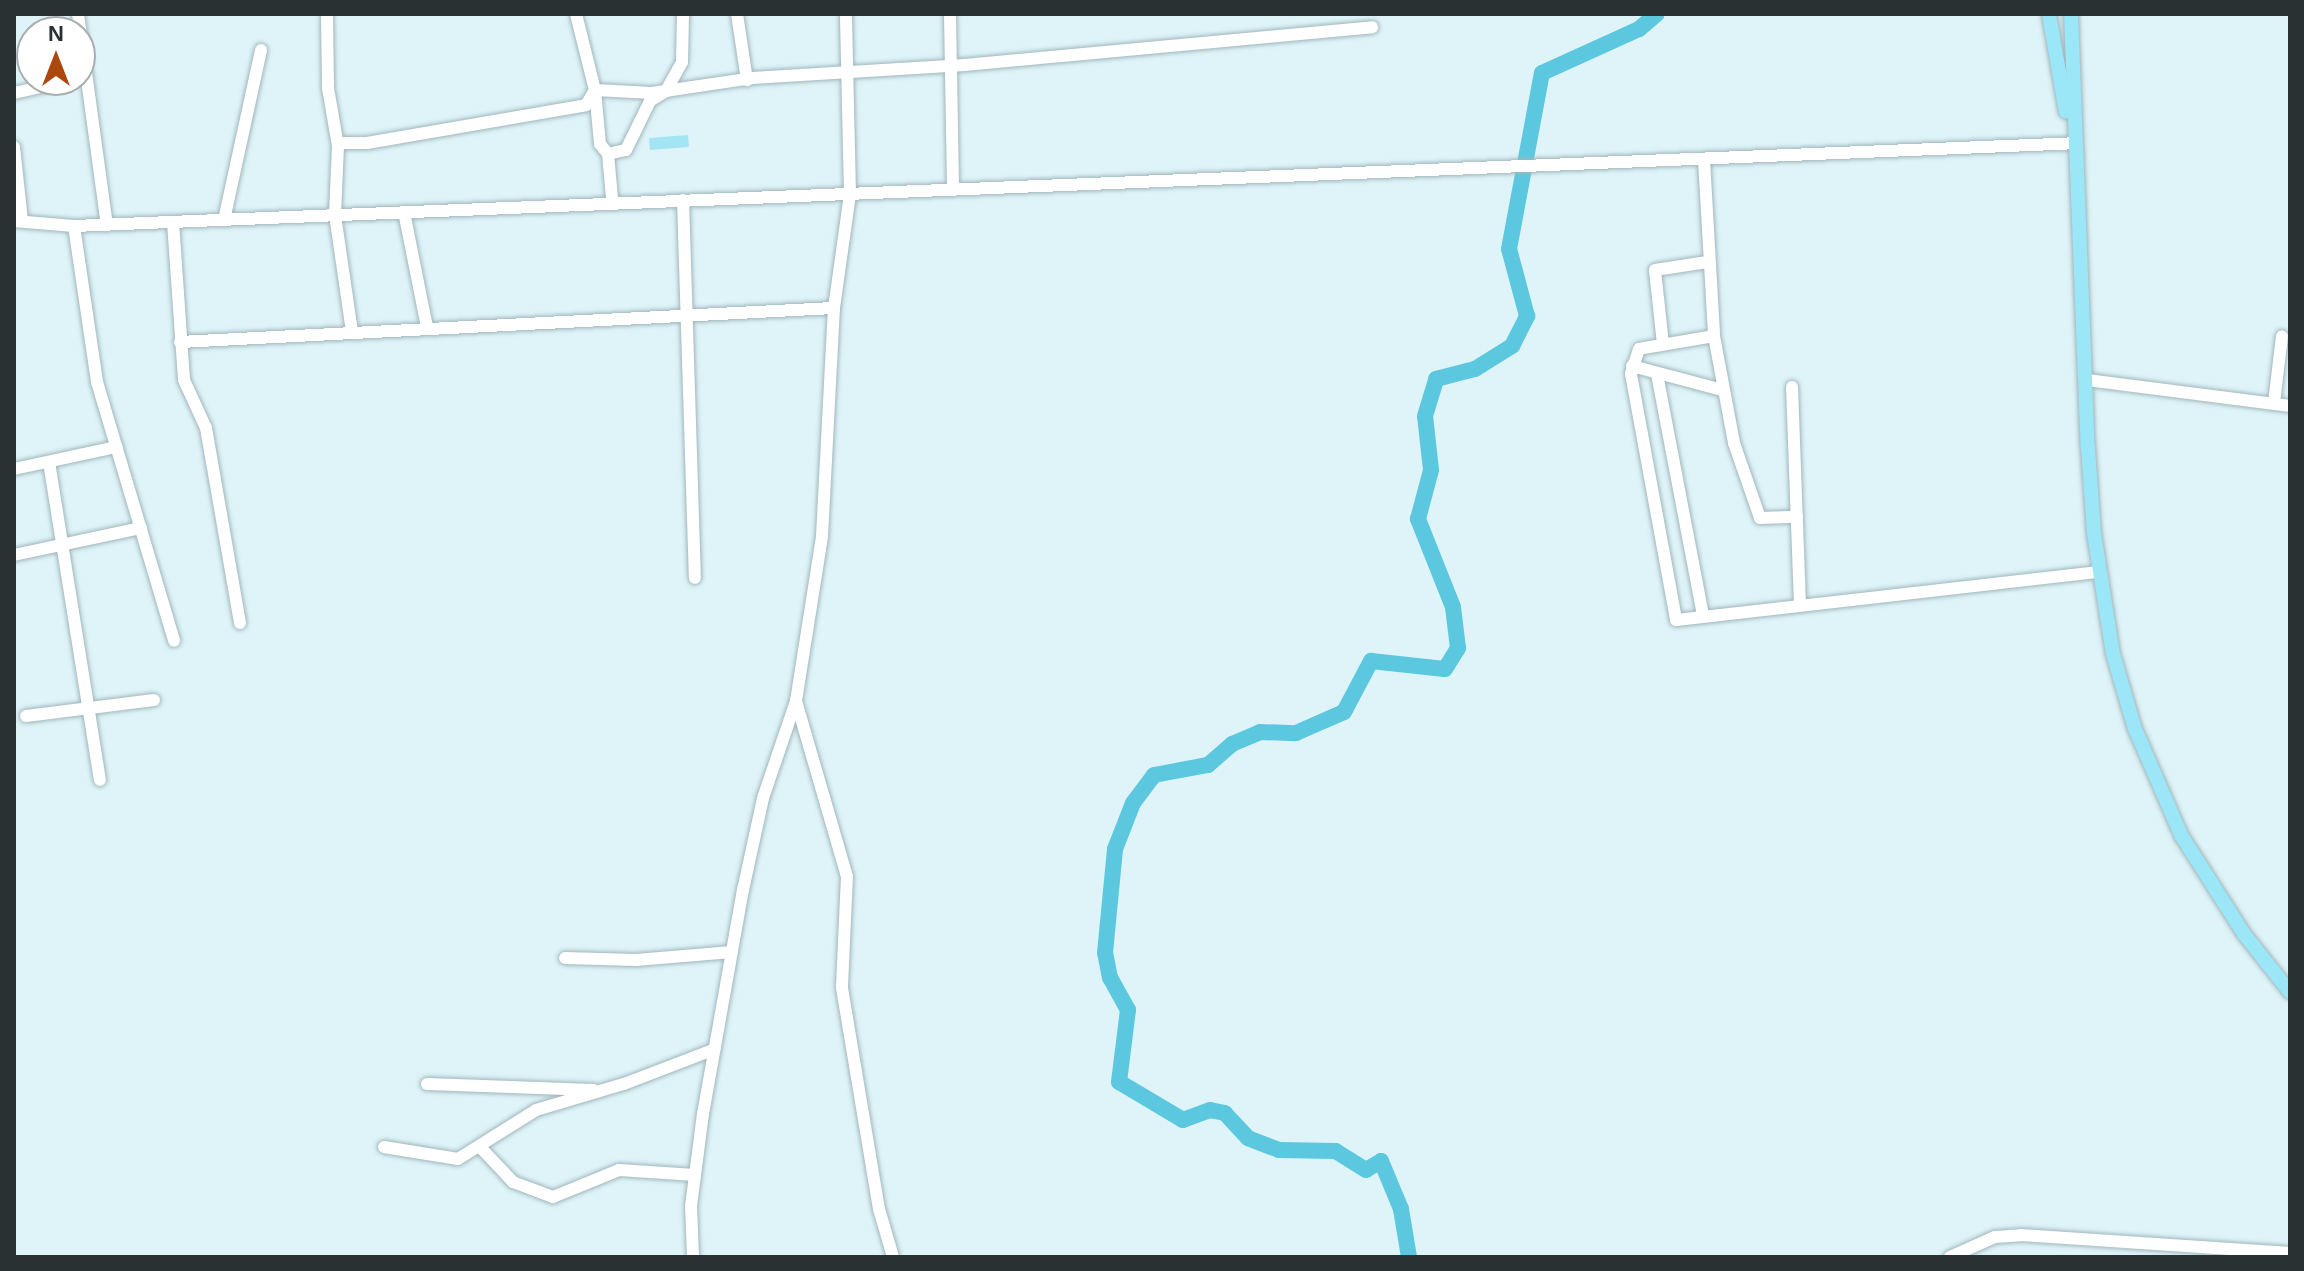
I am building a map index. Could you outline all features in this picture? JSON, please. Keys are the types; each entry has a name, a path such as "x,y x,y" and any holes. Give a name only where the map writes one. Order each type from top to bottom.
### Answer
{"main road":[{"path":"2049,14 2061,68 2075,167 2099,572 2113,654 2164,799 2217,894 2290,992"},
{"path":"2071,14 2072,143"}],"street":[{"path":"327,14 328,88 338,143 335,215 352,331"},
{"path":"576,14 595,90 597,131 608,154 612,198"},
{"path":"608,154 626,150 650,101 666,91 682,62 683,14"},
{"path":"737,14 747,80"},
{"path":"693,1257 695,1175 732,952 763,798 796,701 822,536 834,308 850,194 846,14"},
{"path":"950,14 953,189"},
{"path":"595,90 666,91 847,70 1372,27"},
{"path":"224,220 261,50"},
{"path":"338,143 367,143 586,105 595,90"},
{"path":"88,96 107,225"},
{"path":"14,147 18,221 74,226 1497,163 1704,160 2072,143"},
{"path":"1704,160 1707,262 1722,390 1760,518 1797,517"},
{"path":"683,200 695,578"},
{"path":"404,212 427,327"},
{"path":"173,222 184,380 206,428 240,623"},
{"path":"74,226 85,325 174,641"},
{"path":"1663,344 1655,270 1707,262"},
{"path":"180,342 834,308"},
{"path":"1714,336 1635,351 1632,366 1647,483 1674,618 2099,572"},
{"path":"2274,403 2282,336"},
{"path":"1632,366 1722,390"},
{"path":"1657,374 1703,615"},
{"path":"2087,380 2290,406"},
{"path":"1792,387 1800,603"},
{"path":"14,469 117,447"},
{"path":"49,462 93,710 100,780"},
{"path":"14,555 141,528"},
{"path":"26,716 154,700"},
{"path":"796,701 847,876 842,988 879,1209 893,1257"},
{"path":"565,958 636,960 732,952"},
{"path":"384,1147 458,1159 481,1148 536,1110 601,1091 715,1049"},
{"path":"427,1084 601,1091"},
{"path":"481,1148 513,1182 553,1197 619,1170 695,1175"},
{"path":"1950,1257 1995,1237 2021,1235 2290,1253"}],"shaded area":[{"path":"688,135 689,147 650,150 649,138"}],"waterway":[{"path":"1409,1257 1401,1209 1381,1161 1366,1170 1336,1151 1279,1150 1248,1138 1225,1113 1210,1110 1183,1120 1119,1082 1128,1010 1110,978 1105,953 1115,849 1133,803 1154,775 1208,765 1232,744 1260,732 1296,733 1344,712 1371,661 1445,669 1458,648 1453,607 1418,519 1431,470 1425,416 1436,379 1475,369 1512,346 1527,316 1509,249 1542,73 1639,29 1657,14"}]}
